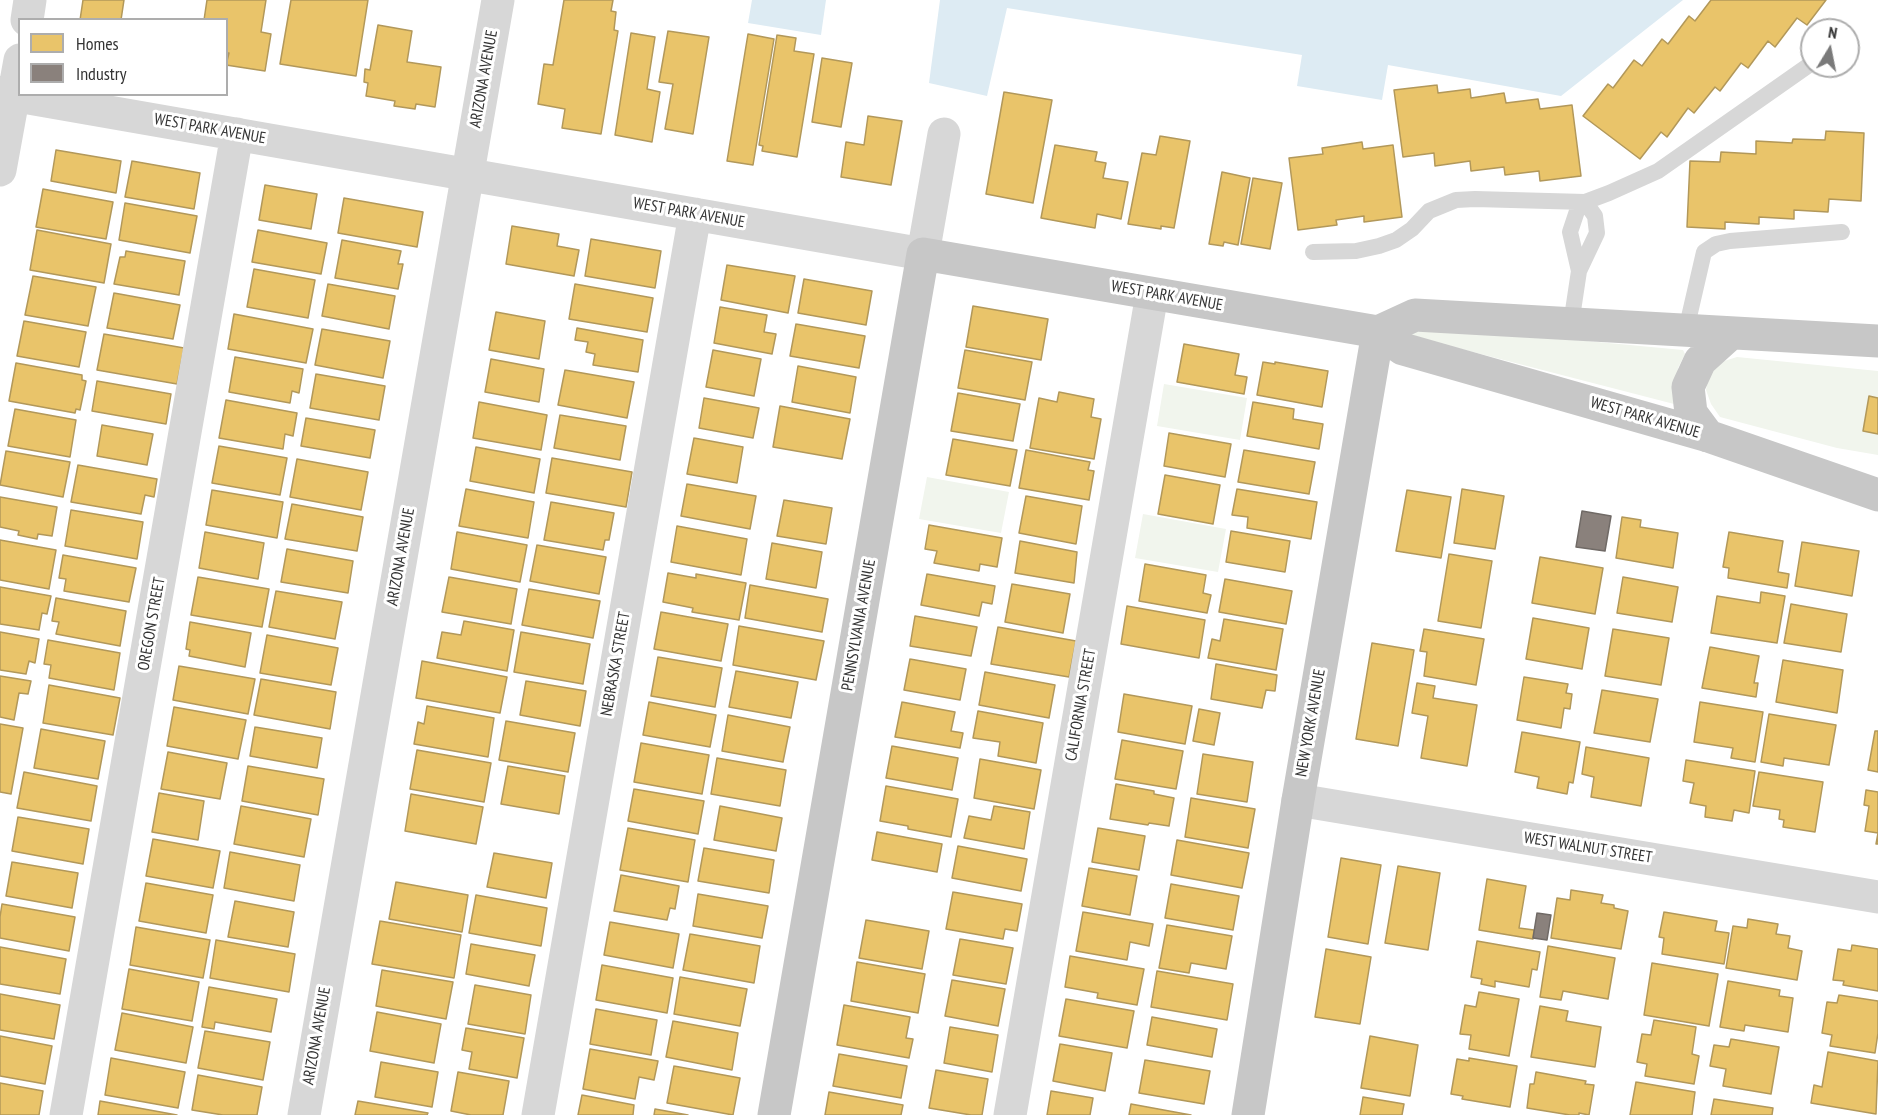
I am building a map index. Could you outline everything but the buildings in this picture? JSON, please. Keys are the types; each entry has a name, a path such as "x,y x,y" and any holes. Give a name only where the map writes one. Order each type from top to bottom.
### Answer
{"highway":[{"name":"WEST PARK AVENUE","path":"923,254 1377,332 1403,349 1708,436 1878,495"},
{"name":"PENNSYLVANIA AVENUE","path":"774,1115 923,254"},
{"path":"1377,332 1415,315 1878,341"},
{"name":"NEW YORK AVENUE","path":"1248,1115 1298,800 1377,332"},
{"path":"1708,436 1691,413 1688,387 1700,361 1731,333"}],"street":[{"path":"27,18 30,0"},
{"name":"ARIZONA AVENUE","path":"304,1115 498,0"},
{"path":"0,170 7,94 18,65"},
{"name":"WEST PARK AVENUE","path":"18,96 923,254"},
{"name":"OREGON STREET","path":"66,1115 237,134"},
{"name":"PENNSYLVANIA AVENUE","path":"923,254 944,134"},
{"name":"NEBRASKA STREET","path":"538,1115 695,214"},
{"name":"CALIFORNIA STREET","path":"1011,1115 1152,294"},
{"name":"WEST WALNUT STREET","path":"1298,800 1878,897"}],"lane":[{"path":"1313,252 1356,251 1379,246 1395,240 1412,229 1429,211 1456,200 1585,202 1658,171 1800,71"},
{"path":"1571,324 1579,271 1597,233 1595,216 1585,202"},
{"path":"1579,271 1570,232 1577,211 1585,202"},
{"path":"1686,330 1704,252 1716,244 1842,232"}],"shaded area":[{"path":"752,0 826,0 821,35 748,23"},
{"path":"940,0 1683,0 1561,96 1388,65 1382,100 1297,86 1302,55 1007,8 987,96 929,83"},
{"path":"1416,325 1683,350 1685,354 1678,368 1674,404 1411,336"},
{"path":"1737,357 1878,371 1878,455 1837,448 1720,417 1711,404 1706,390 1709,374 1721,362"},
{"path":"1164,384 1247,398 1240,440 1157,426"},
{"path":"927,477 1009,492 1001,533 919,519"},
{"path":"1143,514 1226,529 1218,572 1135,558"}]}
